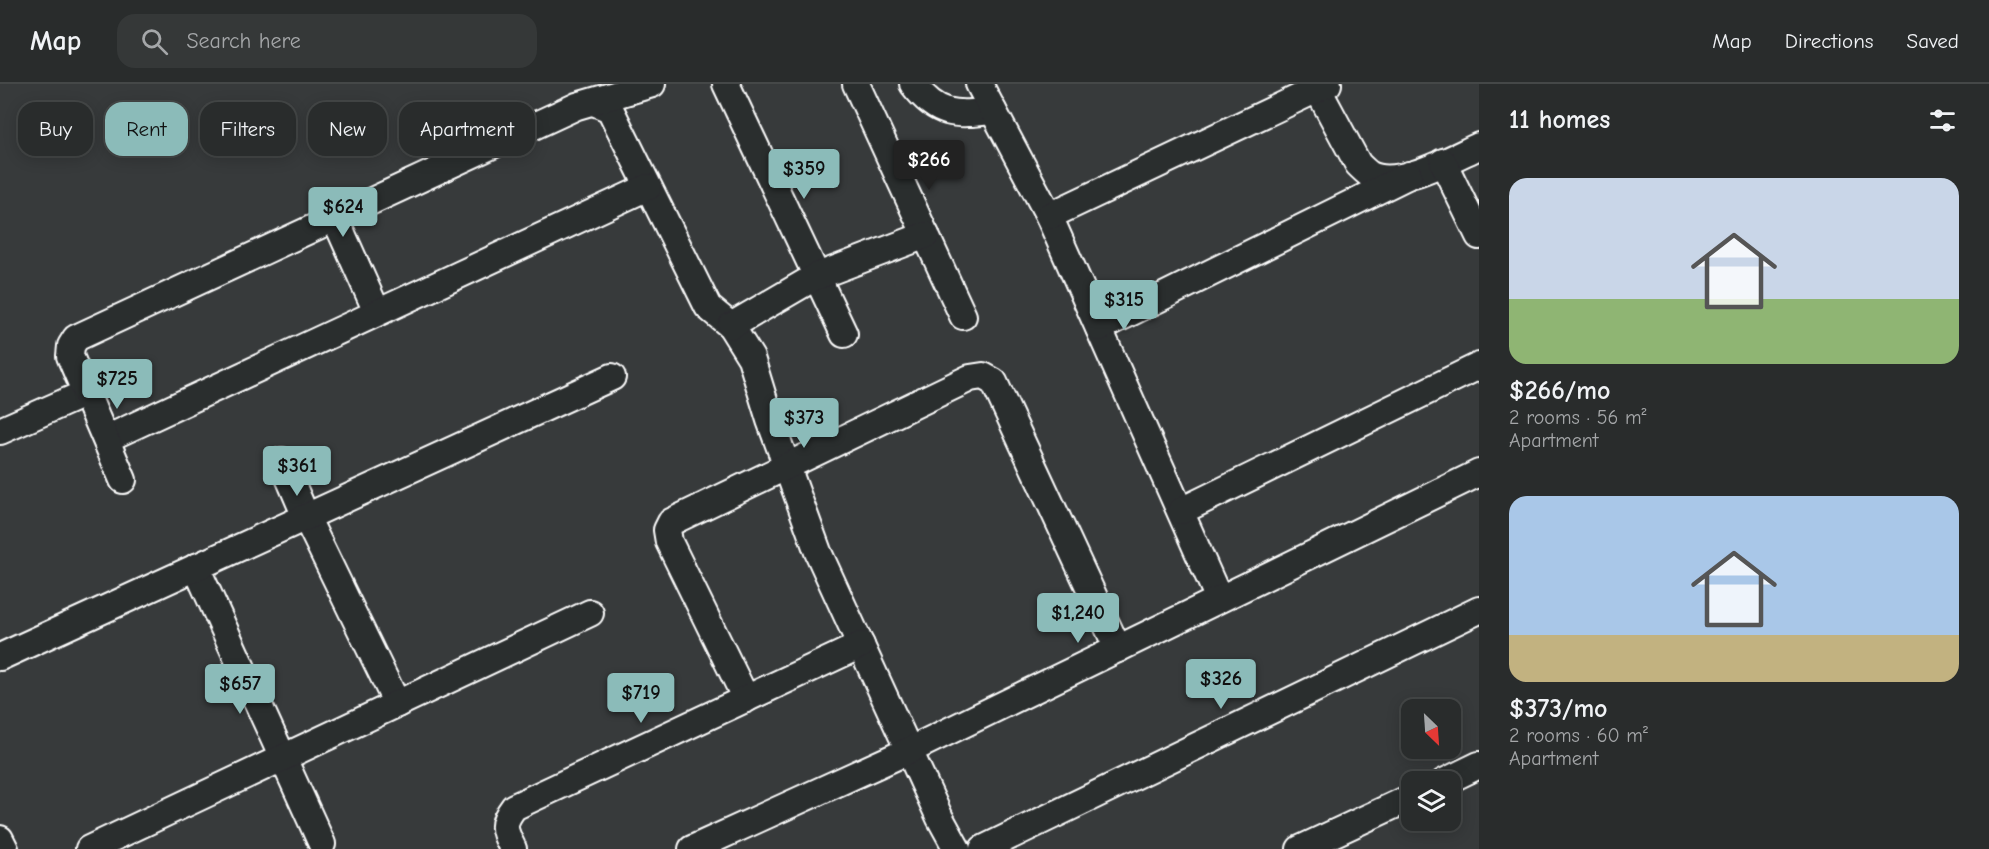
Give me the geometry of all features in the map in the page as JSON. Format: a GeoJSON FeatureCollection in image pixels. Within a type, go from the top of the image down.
{"type":"FeatureCollection","features":[{"type":"Feature","properties":{"kind":"street"},"geometry":{"type":"LineString","coordinates":[[123,480],[70,356],[71,346],[76,339],[577,106],[652,84]]}},
{"type":"Feature","properties":{"kind":"street"},"geometry":{"type":"LineString","coordinates":[[726,84],[815,277],[844,334]]}},
{"type":"Feature","properties":{"kind":"street"},"geometry":{"type":"LineString","coordinates":[[856,84],[963,316]]}},
{"type":"Feature","properties":{"kind":"street"},"geometry":{"type":"LineString","coordinates":[[913,84],[923,97],[940,109],[956,115],[993,111]]}},
{"type":"Feature","properties":{"kind":"street"},"geometry":{"type":"LineString","coordinates":[[979,84],[1049,216],[1219,599]]}},
{"type":"Feature","properties":{"kind":"street"},"geometry":{"type":"LineString","coordinates":[[1049,216],[1320,86],[1358,164],[1369,174],[1385,178],[1409,176]]}},
{"type":"Feature","properties":{"kind":"street"},"geometry":{"type":"LineString","coordinates":[[594,102],[610,109],[708,307],[731,326],[751,358],[786,465],[818,552],[940,818],[957,849]]}},
{"type":"Feature","properties":{"kind":"street"},"geometry":{"type":"LineString","coordinates":[[1099,328],[1409,176],[1479,146]]}},
{"type":"Feature","properties":{"kind":"street"},"geometry":{"type":"LineString","coordinates":[[1443,162],[1479,236]]}},
{"type":"Feature","properties":{"kind":"street"},"geometry":{"type":"LineString","coordinates":[[106,438],[648,187]]}},
{"type":"Feature","properties":{"kind":"street"},"geometry":{"type":"LineString","coordinates":[[335,218],[377,312]]}},
{"type":"Feature","properties":{"kind":"street"},"geometry":{"type":"LineString","coordinates":[[731,326],[815,277],[926,235]]}},
{"type":"Feature","properties":{"kind":"street"},"geometry":{"type":"LineString","coordinates":[[1181,511],[1479,366]]}},
{"type":"Feature","properties":{"kind":"street"},"geometry":{"type":"LineString","coordinates":[[746,699],[669,542],[667,530],[671,522],[970,378],[983,376],[994,382],[1118,649]]}},
{"type":"Feature","properties":{"kind":"street"},"geometry":{"type":"LineString","coordinates":[[0,657],[612,377]]}},
{"type":"Feature","properties":{"kind":"street"},"geometry":{"type":"LineString","coordinates":[[0,431],[86,393]]}},
{"type":"Feature","properties":{"kind":"street"},"geometry":{"type":"LineString","coordinates":[[282,461],[306,517],[397,704]]}},
{"type":"Feature","properties":{"kind":"street"},"geometry":{"type":"LineString","coordinates":[[692,849],[910,750],[1479,473]]}},
{"type":"Feature","properties":{"kind":"street"},"geometry":{"type":"LineString","coordinates":[[196,567],[322,844]]}},
{"type":"Feature","properties":{"kind":"street"},"geometry":{"type":"LineString","coordinates":[[983,849],[1479,610]]}},
{"type":"Feature","properties":{"kind":"street"},"geometry":{"type":"LineString","coordinates":[[89,849],[590,613]]}},
{"type":"Feature","properties":{"kind":"street"},"geometry":{"type":"LineString","coordinates":[[513,849],[505,832],[504,819],[513,807],[861,645]]}},
{"type":"Feature","properties":{"kind":"street"},"geometry":{"type":"LineString","coordinates":[[1461,774],[1479,765]]}},
{"type":"Feature","properties":{"kind":"street"},"geometry":{"type":"LineString","coordinates":[[1300,849],[1401,802]]}},
{"type":"Feature","properties":{"kind":"street"},"geometry":{"type":"LineString","coordinates":[[0,839],[5,849]]}}]}
